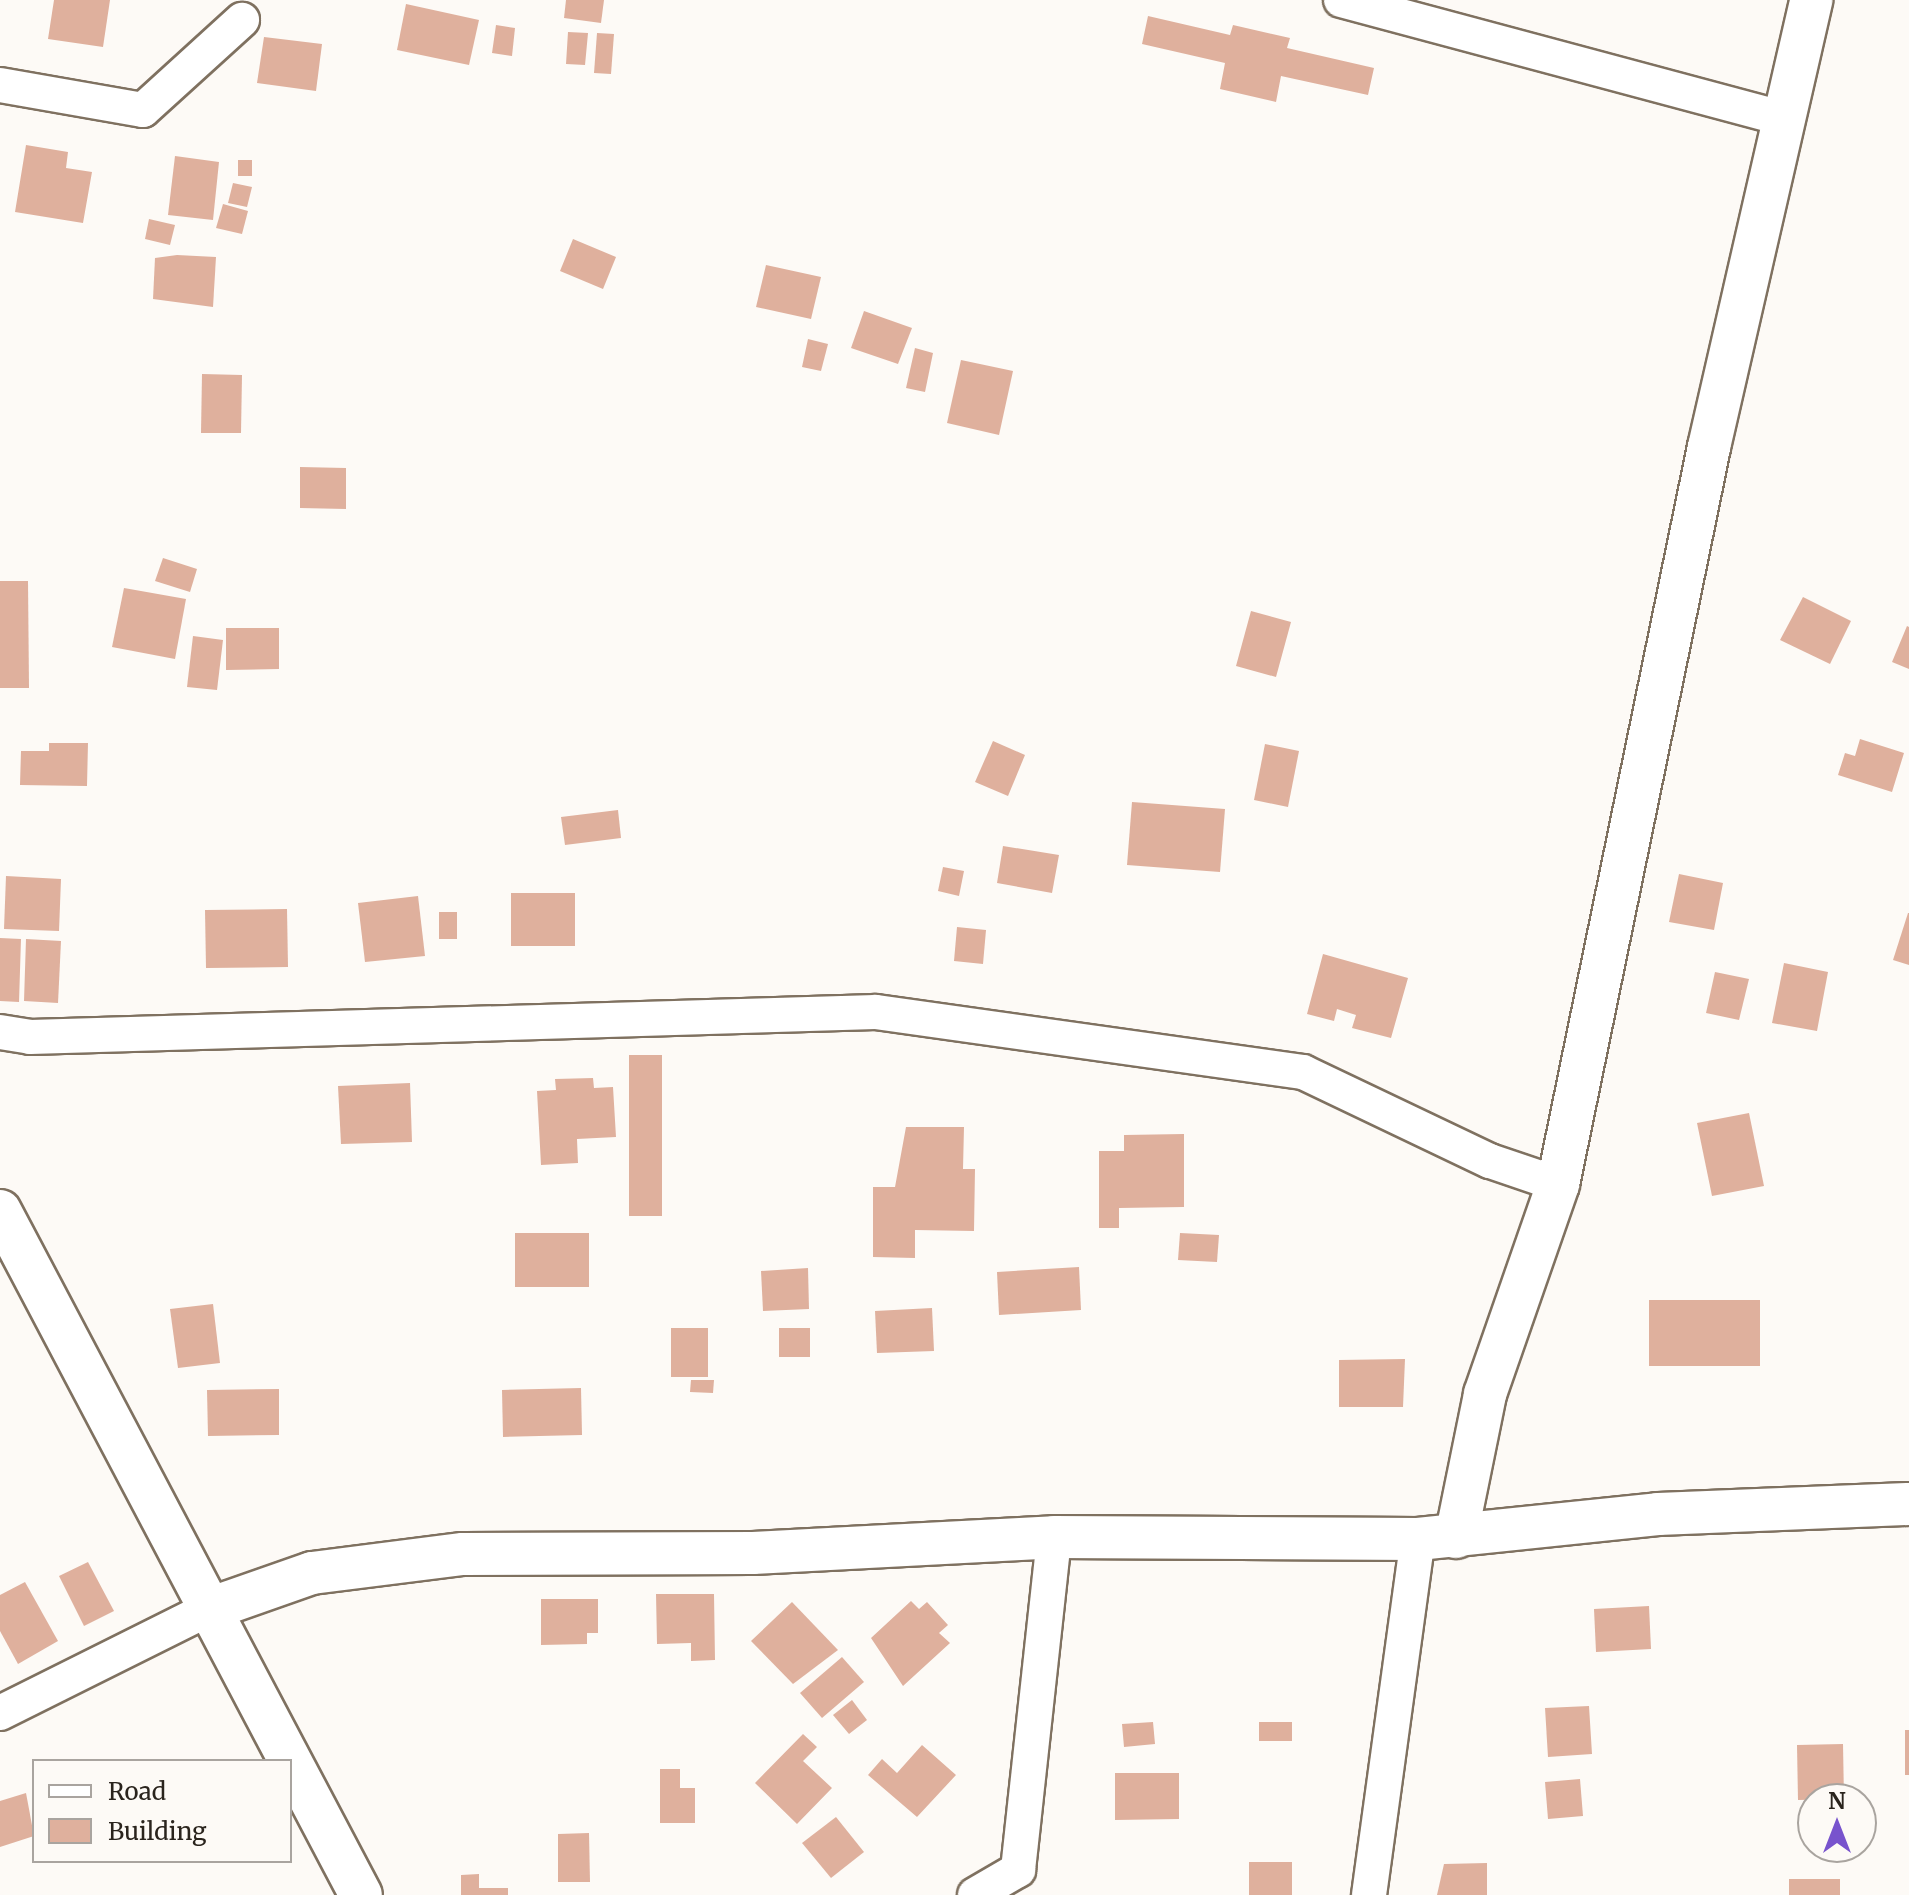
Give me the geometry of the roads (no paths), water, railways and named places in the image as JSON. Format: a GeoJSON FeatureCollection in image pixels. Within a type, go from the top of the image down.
{"type":"FeatureCollection","features":[{"type":"Feature","properties":{"kind":"street"},"geometry":{"type":"LineString","coordinates":[[1341,0],[1781,118]]}},
{"type":"Feature","properties":{"kind":"street"},"geometry":{"type":"LineString","coordinates":[[1369,1895],[1437,1538],[1558,1184],[1781,118],[1811,0]]}},
{"type":"Feature","properties":{"kind":"street"},"geometry":{"type":"LineString","coordinates":[[0,85],[143,110],[242,20]]}},
{"type":"Feature","properties":{"kind":"street"},"geometry":{"type":"LineString","coordinates":[[0,1032],[30,1037],[876,1012],[1303,1072],[1490,1161],[1558,1184]]}},
{"type":"Feature","properties":{"kind":"street"},"geometry":{"type":"LineString","coordinates":[[0,1211],[289,1759]]}},
{"type":"Feature","properties":{"kind":"street"},"geometry":{"type":"LineString","coordinates":[[0,1713],[209,1609],[312,1573],[463,1554],[753,1553],[1054,1537],[1437,1538],[1658,1514],[1909,1504]]}},
{"type":"Feature","properties":{"kind":"street"},"geometry":{"type":"LineString","coordinates":[[975,1895],[1018,1870],[1054,1537]]}},
{"type":"Feature","properties":{"kind":"street"},"geometry":{"type":"LineString","coordinates":[[292,1765],[361,1895]]}}]}
